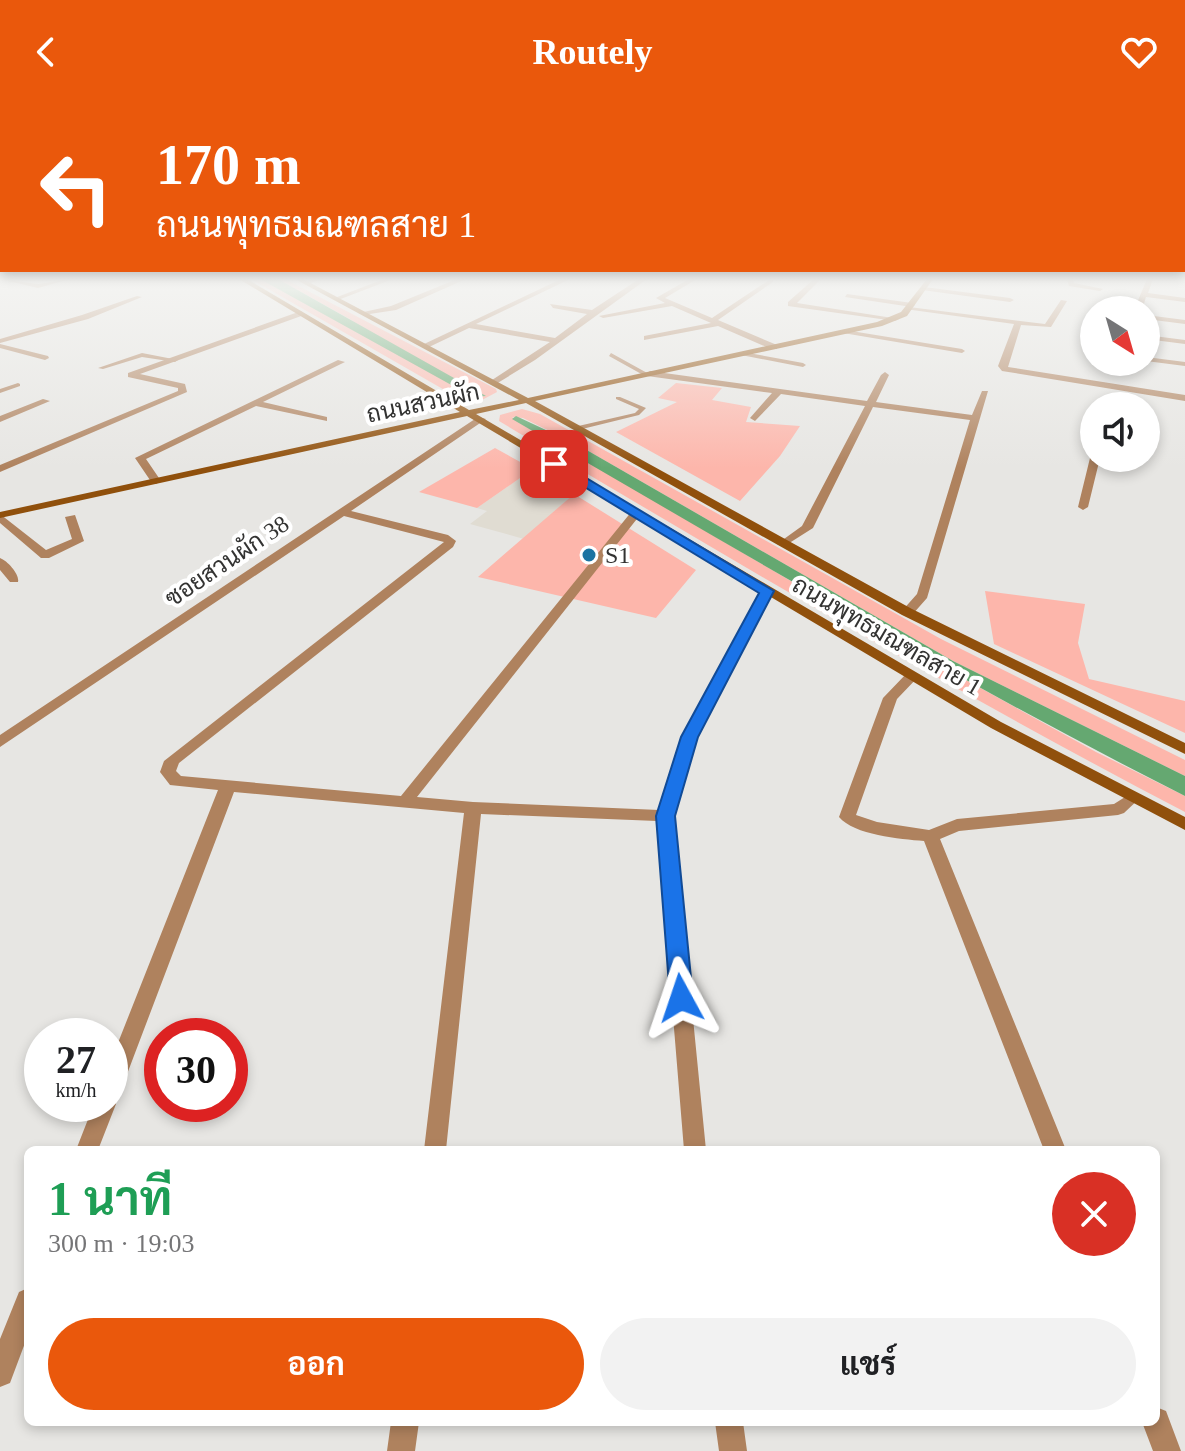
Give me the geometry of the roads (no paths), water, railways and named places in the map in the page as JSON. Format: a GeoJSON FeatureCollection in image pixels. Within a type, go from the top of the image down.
{"type":"FeatureCollection","features":[{"type":"Feature","properties":{"kind":"main road","name":"ถนนพุทธมณฑลสาย 1"},"geometry":{"type":"LineString","coordinates":[[352,342],[478,414],[636,513],[912,676],[1185,824]]}},
{"type":"Feature","properties":{"kind":"main road","name":"ถนนพุทธมณฑลสาย 1"},"geometry":{"type":"LineString","coordinates":[[420,342],[523,402],[907,612],[1185,749]]}},
{"type":"Feature","properties":{"kind":"main road","name":"ถนนสวนผัก"},"geometry":{"type":"LineString","coordinates":[[0,516],[798,342]]}},
{"type":"Feature","properties":{"kind":"street"},"geometry":{"type":"LineString","coordinates":[[0,469],[183,392],[182,386],[131,375],[224,342]]}},
{"type":"Feature","properties":{"kind":"street"},"geometry":{"type":"LineString","coordinates":[[426,345],[433,342]]}},
{"type":"Feature","properties":{"kind":"street"},"geometry":{"type":"LineString","coordinates":[[493,382],[555,342]]}},
{"type":"Feature","properties":{"kind":"street"},"geometry":{"type":"LineString","coordinates":[[762,342],[774,347]]}},
{"type":"Feature","properties":{"kind":"street"},"geometry":{"type":"LineString","coordinates":[[1011,342],[1002,366],[1005,369],[1112,392],[1185,398]]}},
{"type":"Feature","properties":{"kind":"street"},"geometry":{"type":"LineString","coordinates":[[0,344],[45,358]]}},
{"type":"Feature","properties":{"kind":"street"},"geometry":{"type":"LineString","coordinates":[[1160,361],[1185,364]]}},
{"type":"Feature","properties":{"kind":"street"},"geometry":{"type":"LineString","coordinates":[[156,481],[140,458],[341,362]]}},
{"type":"Feature","properties":{"kind":"street"},"geometry":{"type":"LineString","coordinates":[[649,374],[975,418]]}},
{"type":"Feature","properties":{"kind":"street"},"geometry":{"type":"LineString","coordinates":[[783,544],[807,528],[885,375]]}},
{"type":"Feature","properties":{"kind":"street"},"geometry":{"type":"LineString","coordinates":[[755,418],[778,392]]}},
{"type":"Feature","properties":{"kind":"street"},"geometry":{"type":"LineString","coordinates":[[907,612],[923,595],[985,393]]}},
{"type":"Feature","properties":{"kind":"street"},"geometry":{"type":"LineString","coordinates":[[0,419],[46,401]]}},
{"type":"Feature","properties":{"kind":"street"},"geometry":{"type":"LineString","coordinates":[[254,403],[324,419]]}},
{"type":"Feature","properties":{"kind":"street","name":"ซอยสวนผัก 38"},"geometry":{"type":"LineString","coordinates":[[0,742],[340,512],[478,414]]}},
{"type":"Feature","properties":{"kind":"street"},"geometry":{"type":"LineString","coordinates":[[1083,507],[1092,472]]}},
{"type":"Feature","properties":{"kind":"street"},"geometry":{"type":"LineString","coordinates":[[340,512],[444,537],[450,541],[449,545],[172,761],[168,772],[176,781],[473,808],[665,816]]}},
{"type":"Feature","properties":{"kind":"street"},"geometry":{"type":"LineString","coordinates":[[404,803],[636,513]]}},
{"type":"Feature","properties":{"kind":"street"},"geometry":{"type":"LineString","coordinates":[[0,516],[5,529],[45,555],[78,541],[71,517]]}},
{"type":"Feature","properties":{"kind":"street"},"geometry":{"type":"LineString","coordinates":[[0,562],[14,579]]}},
{"type":"Feature","properties":{"kind":"street"},"geometry":{"type":"LineString","coordinates":[[695,1146],[665,816],[689,737],[767,591]]}},
{"type":"Feature","properties":{"kind":"street"},"geometry":{"type":"LineString","coordinates":[[912,676],[890,698],[847,817],[860,825],[930,836],[957,825],[1118,809],[1133,797]]}},
{"type":"Feature","properties":{"kind":"street"},"geometry":{"type":"LineString","coordinates":[[128,1044],[228,786]]}},
{"type":"Feature","properties":{"kind":"street"},"geometry":{"type":"LineString","coordinates":[[435,1146],[473,808]]}},
{"type":"Feature","properties":{"kind":"street"},"geometry":{"type":"LineString","coordinates":[[930,836],[1053,1146]]}},
{"type":"Feature","properties":{"kind":"street"},"geometry":{"type":"LineString","coordinates":[[89,1146],[98,1122]]}},
{"type":"Feature","properties":{"kind":"street"},"geometry":{"type":"LineString","coordinates":[[0,1373],[24,1311]]}},
{"type":"Feature","properties":{"kind":"street"},"geometry":{"type":"LineString","coordinates":[[401,1451],[404,1426]]}},
{"type":"Feature","properties":{"kind":"street"},"geometry":{"type":"LineString","coordinates":[[730,1426],[733,1451]]}},
{"type":"Feature","properties":{"kind":"street"},"geometry":{"type":"LineString","coordinates":[[1158,1426],[1167,1451]]}},
{"type":"Feature","properties":{"kind":"lane"},"geometry":{"type":"LineString","coordinates":[[906,342],[962,351]]}},
{"type":"Feature","properties":{"kind":"lane"},"geometry":{"type":"LineString","coordinates":[[743,354],[803,365]]}},
{"type":"Feature","properties":{"kind":"lane"},"geometry":{"type":"LineString","coordinates":[[101,368],[142,355],[175,360]]}},
{"type":"Feature","properties":{"kind":"lane"},"geometry":{"type":"LineString","coordinates":[[611,355],[649,374]]}},
{"type":"Feature","properties":{"kind":"lane"},"geometry":{"type":"LineString","coordinates":[[0,391],[18,385]]}},
{"type":"Feature","properties":{"kind":"lane"},"geometry":{"type":"LineString","coordinates":[[577,429],[637,414],[643,408],[618,398]]}},
{"type":"Feature","properties":{"kind":"place","name":"S1"},"geometry":{"type":"Point","coordinates":[589,555]}}]}
